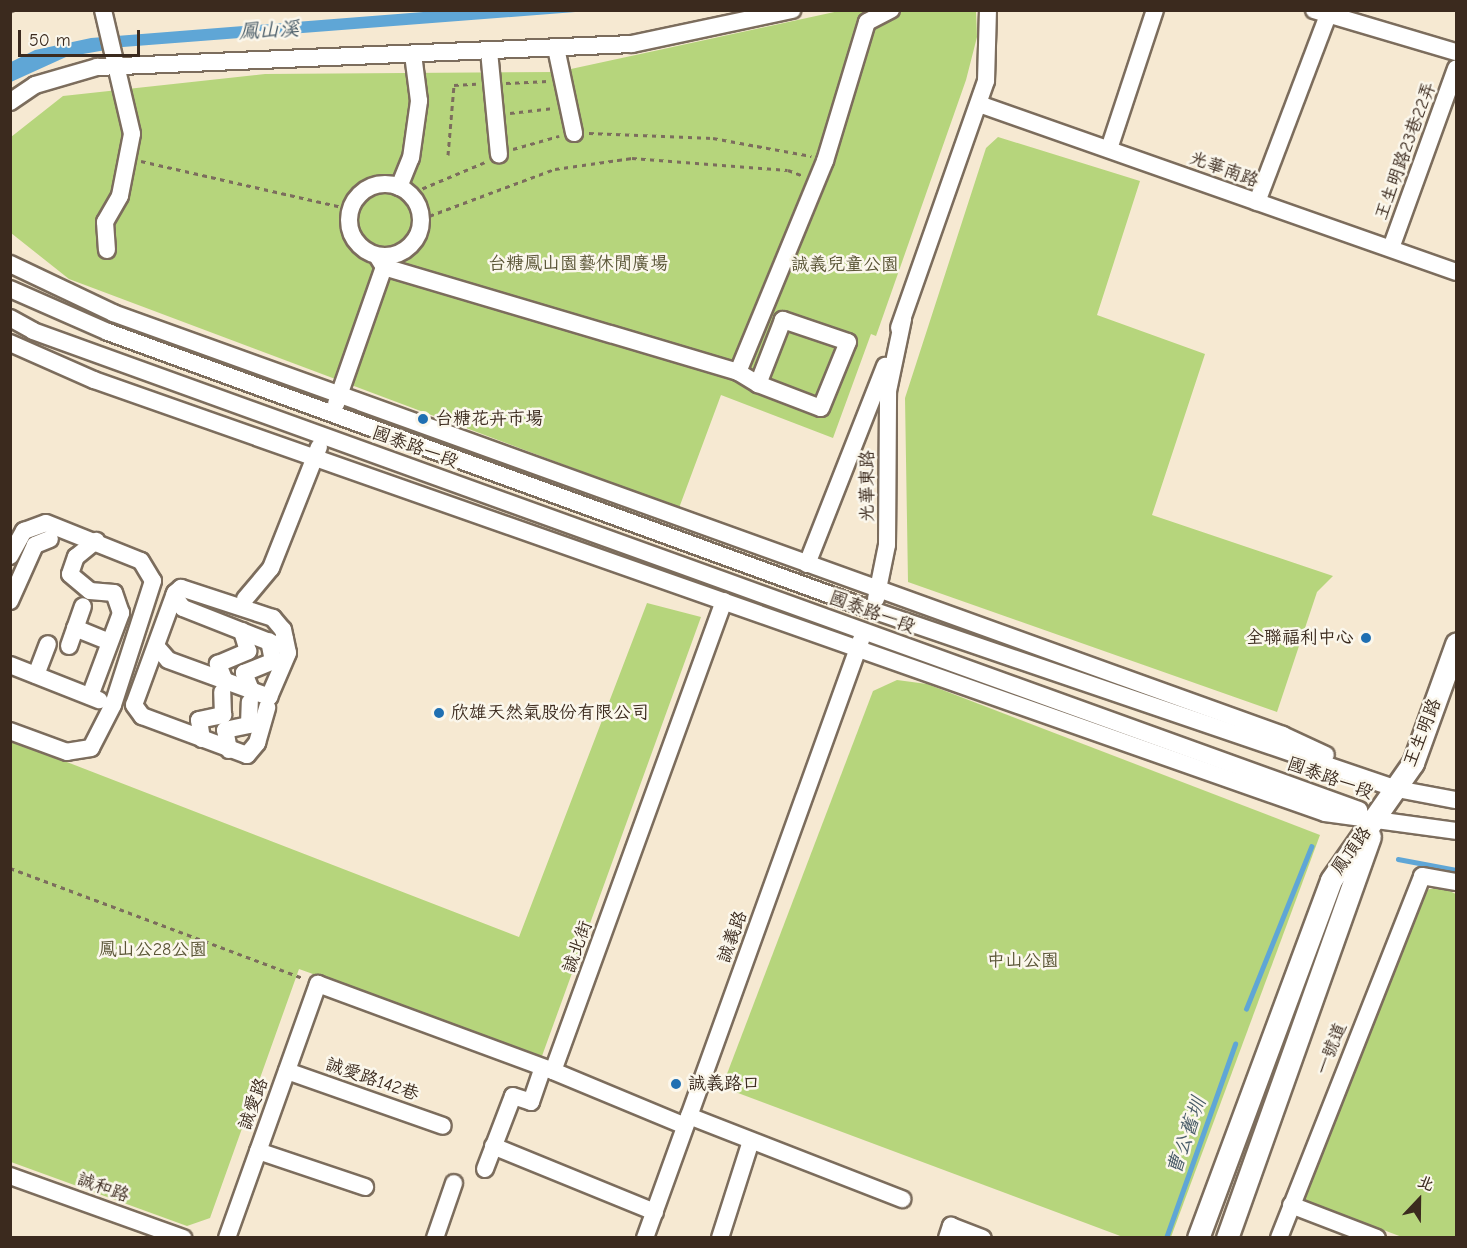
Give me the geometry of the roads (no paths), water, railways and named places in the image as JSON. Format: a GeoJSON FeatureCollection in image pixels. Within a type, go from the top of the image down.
{"type":"FeatureCollection","features":[{"type":"Feature","properties":{"kind":"main road","name":"王生明路"},"geometry":{"type":"LineString","coordinates":[[1377,816],[1413,763],[1456,644]]}},
{"type":"Feature","properties":{"kind":"main road","name":"鳳頂路"},"geometry":{"type":"LineString","coordinates":[[1198,1238],[1331,879],[1377,816]]}},
{"type":"Feature","properties":{"kind":"main road","name":"鳳頂路"},"geometry":{"type":"LineString","coordinates":[[1227,1238],[1377,816]]}},
{"type":"Feature","properties":{"kind":"street"},"geometry":{"type":"LineString","coordinates":[[103,10],[114,67],[132,134],[120,196],[105,222],[107,250]]}},
{"type":"Feature","properties":{"kind":"street"},"geometry":{"type":"LineString","coordinates":[[10,102],[35,85],[114,67],[632,44],[792,10]]}},
{"type":"Feature","properties":{"kind":"street"},"geometry":{"type":"LineString","coordinates":[[738,372],[825,161],[867,22],[891,10]]}},
{"type":"Feature","properties":{"kind":"street","name":"光華東路"},"geometry":{"type":"LineString","coordinates":[[807,564],[903,320],[979,104],[986,81],[988,10]]}},
{"type":"Feature","properties":{"kind":"street"},"geometry":{"type":"LineString","coordinates":[[1109,149],[1155,10]]}},
{"type":"Feature","properties":{"kind":"street"},"geometry":{"type":"LineString","coordinates":[[1257,202],[1324,12],[1456,52]]}},
{"type":"Feature","properties":{"kind":"street"},"geometry":{"type":"LineString","coordinates":[[556,48],[574,133]]}},
{"type":"Feature","properties":{"kind":"street"},"geometry":{"type":"LineString","coordinates":[[489,51],[493,115],[499,155]]}},
{"type":"Feature","properties":{"kind":"street"},"geometry":{"type":"LineString","coordinates":[[245,599],[271,568],[339,395],[380,261],[410,246],[421,219],[404,190],[411,158],[418,101],[413,54]]}},
{"type":"Feature","properties":{"kind":"street","name":"王生明路23巷22弄"},"geometry":{"type":"LineString","coordinates":[[1391,248],[1451,101],[1456,68]]}},
{"type":"Feature","properties":{"kind":"street","name":"光華南路"},"geometry":{"type":"LineString","coordinates":[[979,104],[1456,272]]}},
{"type":"Feature","properties":{"kind":"street"},"geometry":{"type":"LineString","coordinates":[[404,190],[375,185],[350,209],[357,243],[380,261],[738,372],[758,384],[821,408],[848,342],[783,320],[758,384]]}},
{"type":"Feature","properties":{"kind":"street","name":"國泰路一段"},"geometry":{"type":"LineString","coordinates":[[10,264],[113,313],[1283,735],[1397,789]]}},
{"type":"Feature","properties":{"kind":"street","name":"國泰路一段"},"geometry":{"type":"LineString","coordinates":[[10,289],[108,332],[872,610],[1397,789]]}},
{"type":"Feature","properties":{"kind":"street","name":"國泰路一段"},"geometry":{"type":"LineString","coordinates":[[10,318],[323,436],[1377,816]]}},
{"type":"Feature","properties":{"kind":"street","name":"光華東路"},"geometry":{"type":"LineString","coordinates":[[857,650],[879,590],[887,545],[888,391],[903,320]]}},
{"type":"Feature","properties":{"kind":"street","name":"國泰路一段"},"geometry":{"type":"LineString","coordinates":[[10,343],[94,380],[1325,813],[1377,816]]}},
{"type":"Feature","properties":{"kind":"street"},"geometry":{"type":"LineString","coordinates":[[10,556],[18,538],[34,525],[46,524],[96,541],[141,561],[150,571],[151,594],[148,646],[136,710],[230,750],[247,755],[253,751],[274,703],[298,650],[245,599],[192,578],[174,580],[148,646],[123,706],[126,716],[252,765],[260,763],[274,703]]}},
{"type":"Feature","properties":{"kind":"street"},"geometry":{"type":"LineString","coordinates":[[10,601],[34,545],[50,539]]}},
{"type":"Feature","properties":{"kind":"street"},"geometry":{"type":"LineString","coordinates":[[90,696],[109,642],[120,600],[105,589],[77,585],[70,574],[76,557],[96,541]]}},
{"type":"Feature","properties":{"kind":"street"},"geometry":{"type":"LineString","coordinates":[[10,731],[79,753],[102,734],[112,705],[148,646],[174,596],[188,587],[273,618],[283,634],[274,693],[251,698]]}},
{"type":"Feature","properties":{"kind":"street"},"geometry":{"type":"LineString","coordinates":[[174,596],[183,608],[242,631],[283,634]]}},
{"type":"Feature","properties":{"kind":"street","name":"誠北街"},"geometry":{"type":"LineString","coordinates":[[494,1146],[513,1095],[531,1102],[548,1070],[724,601]]}},
{"type":"Feature","properties":{"kind":"street"},"geometry":{"type":"LineString","coordinates":[[69,646],[83,606]]}},
{"type":"Feature","properties":{"kind":"street"},"geometry":{"type":"LineString","coordinates":[[975,645],[981,626]]}},
{"type":"Feature","properties":{"kind":"street"},"geometry":{"type":"LineString","coordinates":[[75,628],[109,642]]}},
{"type":"Feature","properties":{"kind":"street"},"geometry":{"type":"LineString","coordinates":[[202,739],[199,720],[218,717],[225,709],[219,664],[248,651],[242,631]]}},
{"type":"Feature","properties":{"kind":"street"},"geometry":{"type":"LineString","coordinates":[[230,750],[225,730],[249,725],[251,698],[244,673],[273,661],[283,634]]}},
{"type":"Feature","properties":{"kind":"street"},"geometry":{"type":"LineString","coordinates":[[36,675],[48,644]]}},
{"type":"Feature","properties":{"kind":"street"},"geometry":{"type":"LineString","coordinates":[[148,646],[161,668],[251,698],[274,703]]}},
{"type":"Feature","properties":{"kind":"street","name":"誠義路"},"geometry":{"type":"LineString","coordinates":[[645,1238],[857,650]]}},
{"type":"Feature","properties":{"kind":"street"},"geometry":{"type":"LineString","coordinates":[[10,665],[112,705]]}},
{"type":"Feature","properties":{"kind":"street"},"geometry":{"type":"LineString","coordinates":[[1397,789],[1456,800]]}},
{"type":"Feature","properties":{"kind":"street"},"geometry":{"type":"LineString","coordinates":[[1377,816],[1456,831]]}},
{"type":"Feature","properties":{"kind":"street","name":"一號道"},"geometry":{"type":"LineString","coordinates":[[1279,1238],[1422,876],[1456,882]]}},
{"type":"Feature","properties":{"kind":"street","name":"誠愛路"},"geometry":{"type":"LineString","coordinates":[[227,1238],[318,984],[548,1070]]}},
{"type":"Feature","properties":{"kind":"street"},"geometry":{"type":"LineString","coordinates":[[548,1070],[687,1121],[751,1141],[902,1199]]}},
{"type":"Feature","properties":{"kind":"street","name":"誠愛路142巷"},"geometry":{"type":"LineString","coordinates":[[287,1071],[444,1126]]}},
{"type":"Feature","properties":{"kind":"street"},"geometry":{"type":"LineString","coordinates":[[720,1238],[751,1141]]}},
{"type":"Feature","properties":{"kind":"street"},"geometry":{"type":"LineString","coordinates":[[485,1169],[494,1146],[655,1212]]}},
{"type":"Feature","properties":{"kind":"street"},"geometry":{"type":"LineString","coordinates":[[258,1151],[365,1187]]}},
{"type":"Feature","properties":{"kind":"street","name":"誠和路"},"geometry":{"type":"LineString","coordinates":[[10,1176],[183,1238]]}},
{"type":"Feature","properties":{"kind":"street"},"geometry":{"type":"LineString","coordinates":[[435,1238],[454,1183]]}},
{"type":"Feature","properties":{"kind":"street"},"geometry":{"type":"LineString","coordinates":[[1291,1205],[1377,1238]]}},
{"type":"Feature","properties":{"kind":"street"},"geometry":{"type":"LineString","coordinates":[[946,1238],[951,1226],[983,1238]]}},
{"type":"Feature","properties":{"kind":"water","name":"鳳山溪"},"geometry":{"type":"Polygon","coordinates":[[[436,11],[588,11],[123,47],[66,57],[11,82],[11,62],[35,50],[91,38],[436,11]]]}},
{"type":"Feature","properties":{"kind":"waterway","name":"曹公舊圳"},"geometry":{"type":"LineString","coordinates":[[1246,1009],[1311,847]]}},
{"type":"Feature","properties":{"kind":"waterway","name":"曹公舊圳"},"geometry":{"type":"LineString","coordinates":[[1398,859],[1456,870]]}},
{"type":"Feature","properties":{"kind":"waterway","name":"曹公舊圳"},"geometry":{"type":"LineString","coordinates":[[1166,1238],[1235,1044]]}},
{"type":"Feature","properties":{"kind":"place","name":"台糖花卉市場"},"geometry":{"type":"Point","coordinates":[423,419]}},
{"type":"Feature","properties":{"kind":"place","name":"全聯福利中心"},"geometry":{"type":"Point","coordinates":[1366,638]}},
{"type":"Feature","properties":{"kind":"place","name":"欣雄天然氣股份有限公司"},"geometry":{"type":"Point","coordinates":[439,713]}},
{"type":"Feature","properties":{"kind":"place","name":"誠義路口"},"geometry":{"type":"Point","coordinates":[676,1084]}},
{"type":"Feature","properties":{"kind":"park label","name":"台糖鳳山園藝休閒廣場"},"geometry":{"type":"Point","coordinates":[578,264]}},
{"type":"Feature","properties":{"kind":"park label","name":"誠義兒童公園"},"geometry":{"type":"Point","coordinates":[845,265]}},
{"type":"Feature","properties":{"kind":"park label","name":"鳳山公28公園"},"geometry":{"type":"Point","coordinates":[153,950]}},
{"type":"Feature","properties":{"kind":"park label","name":"中山公園"},"geometry":{"type":"Point","coordinates":[1023,961]}}]}
